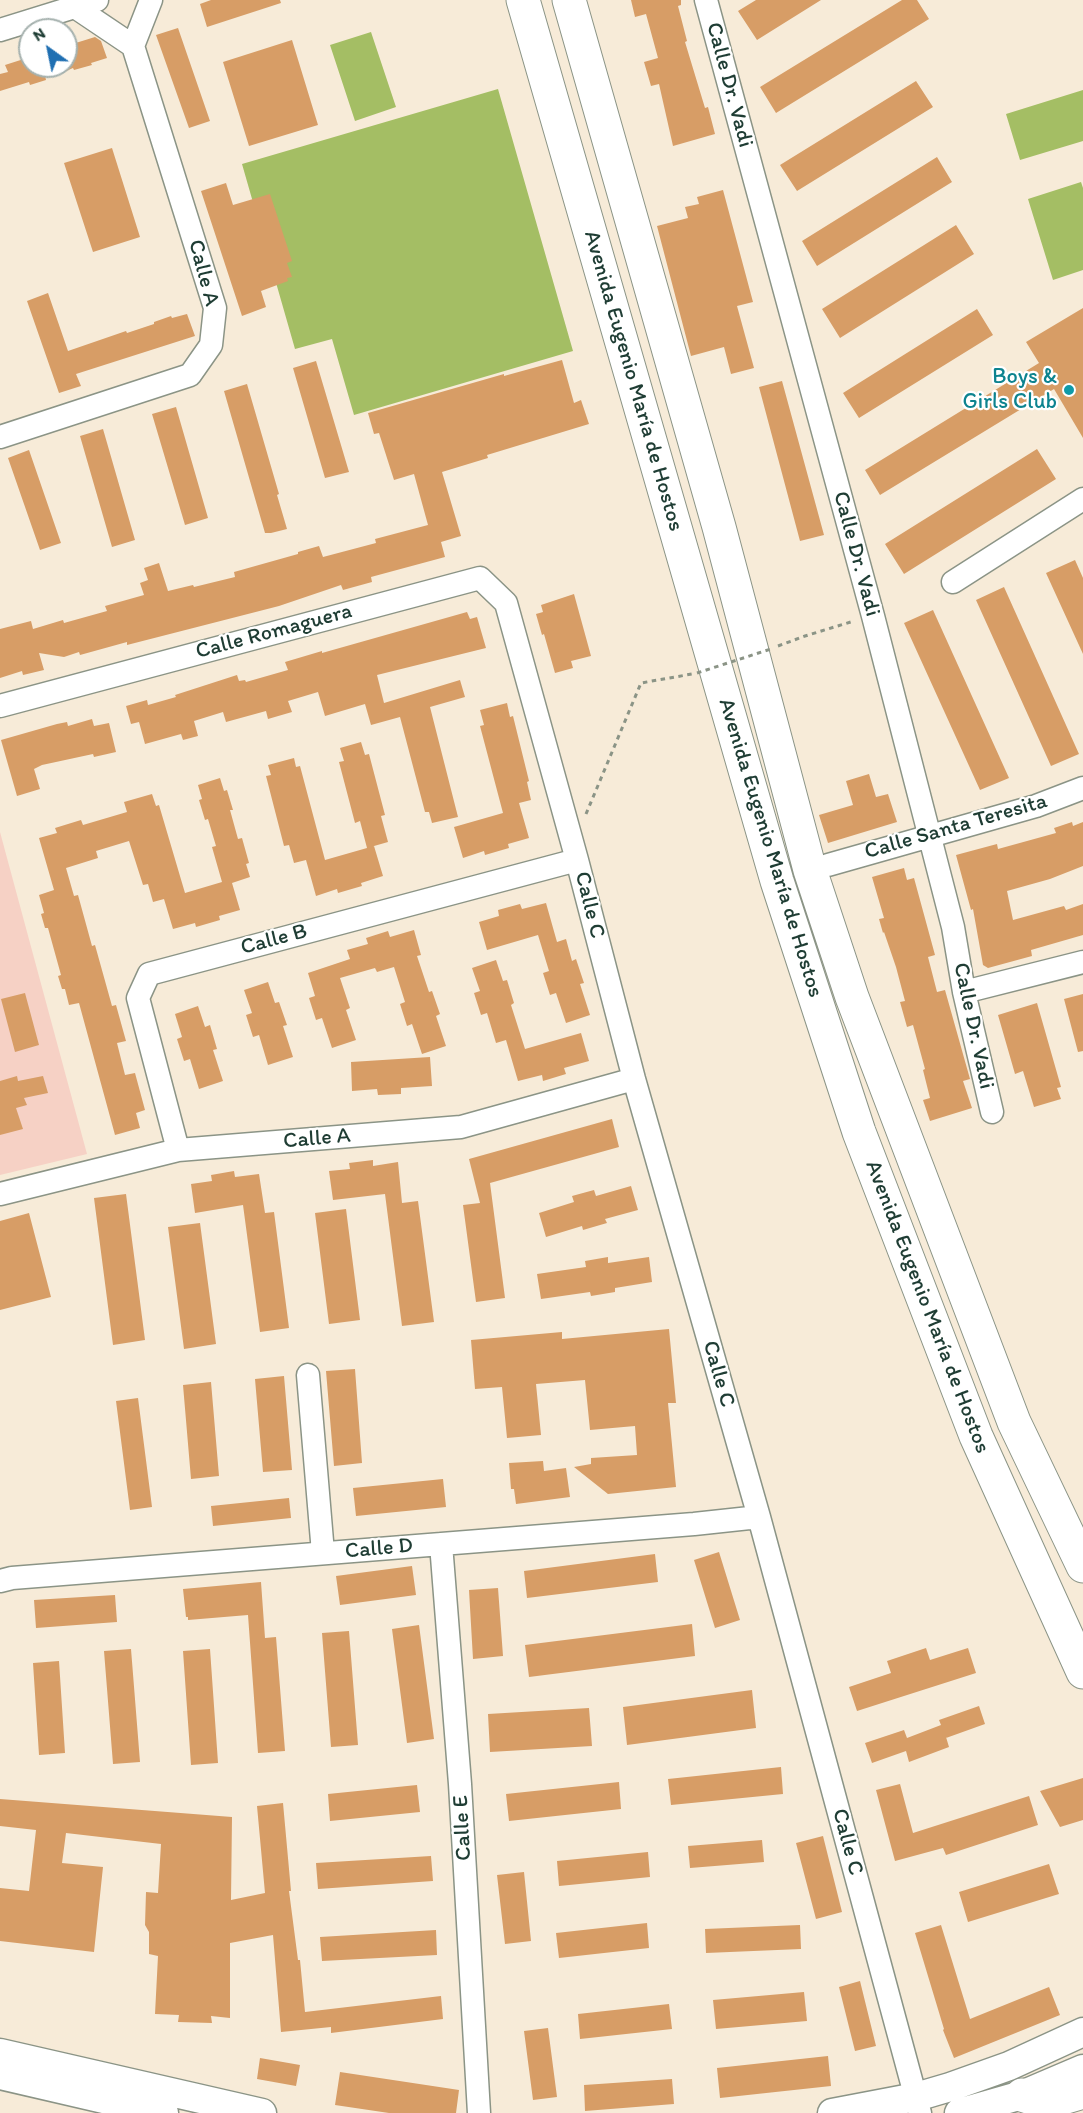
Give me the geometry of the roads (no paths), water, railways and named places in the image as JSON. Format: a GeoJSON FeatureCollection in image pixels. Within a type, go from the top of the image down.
{"type":"FeatureCollection","features":[{"type":"Feature","properties":{"kind":"highway","name":"Avenida Eugenio María de Hostos"},"geometry":{"type":"LineString","coordinates":[[523,0],[777,880],[855,1121],[976,1436],[1083,1672]]}},
{"type":"Feature","properties":{"kind":"highway","name":"Avenida Eugenio María de Hostos"},"geometry":{"type":"LineString","coordinates":[[569,0],[719,527],[766,660],[810,870],[852,998],[1014,1422],[1083,1566]]}},
{"type":"Feature","properties":{"kind":"highway"},"geometry":{"type":"LineString","coordinates":[[766,660],[804,777],[828,865],[918,1128],[935,1218]]}},
{"type":"Feature","properties":{"kind":"highway"},"geometry":{"type":"LineString","coordinates":[[1022,2095],[1046,2103],[1083,2092]]}},
{"type":"Feature","properties":{"kind":"main road"},"geometry":{"type":"LineString","coordinates":[[832,2113],[918,2105],[1083,2032]]}},
{"type":"Feature","properties":{"kind":"main road"},"geometry":{"type":"LineString","coordinates":[[0,2054],[262,2113]]}},
{"type":"Feature","properties":{"kind":"main road"},"geometry":{"type":"LineString","coordinates":[[959,2113],[1022,2095],[1083,2069]]}},
{"type":"Feature","properties":{"kind":"main road"},"geometry":{"type":"LineString","coordinates":[[0,2075],[164,2113]]}},
{"type":"Feature","properties":{"kind":"street"},"geometry":{"type":"LineString","coordinates":[[0,30],[97,0]]}},
{"type":"Feature","properties":{"kind":"street"},"geometry":{"type":"LineString","coordinates":[[75,7],[133,46],[151,0]]}},
{"type":"Feature","properties":{"kind":"street","name":"Calle Dr. Vadi"},"geometry":{"type":"LineString","coordinates":[[706,0],[873,616],[953,927],[964,993],[992,1112]]}},
{"type":"Feature","properties":{"kind":"street","name":"Calle A"},"geometry":{"type":"LineString","coordinates":[[0,437],[190,375],[211,345],[215,308],[133,46]]}},
{"type":"Feature","properties":{"kind":"street"},"geometry":{"type":"LineString","coordinates":[[953,582],[1083,499]]}},
{"type":"Feature","properties":{"kind":"street","name":"Calle Romaguera"},"geometry":{"type":"LineString","coordinates":[[0,706],[480,578],[506,603],[515,635]]}},
{"type":"Feature","properties":{"kind":"street","name":"Calle C"},"geometry":{"type":"LineString","coordinates":[[515,635],[634,1079],[759,1517],[918,2105]]}},
{"type":"Feature","properties":{"kind":"street","name":"Calle Santa Teresita"},"geometry":{"type":"LineString","coordinates":[[828,865],[1036,806],[1083,788]]}},
{"type":"Feature","properties":{"kind":"street","name":"Calle B"},"geometry":{"type":"LineString","coordinates":[[178,1150],[138,998],[149,974],[575,852]]}},
{"type":"Feature","properties":{"kind":"street"},"geometry":{"type":"LineString","coordinates":[[964,993],[1083,962]]}},
{"type":"Feature","properties":{"kind":"street","name":"Calle A"},"geometry":{"type":"LineString","coordinates":[[0,1194],[178,1150],[461,1127],[634,1079]]}},
{"type":"Feature","properties":{"kind":"street"},"geometry":{"type":"LineString","coordinates":[[309,1375],[323,1553]]}},
{"type":"Feature","properties":{"kind":"street","name":"Calle D"},"geometry":{"type":"LineString","coordinates":[[0,1581],[12,1578],[759,1517]]}},
{"type":"Feature","properties":{"kind":"street","name":"Calle E"},"geometry":{"type":"LineString","coordinates":[[441,1544],[460,1785],[479,2113]]}},
{"type":"Feature","properties":{"kind":"place","name":"Boys & Girls Club"},"geometry":{"type":"Point","coordinates":[1069,390]}}]}
